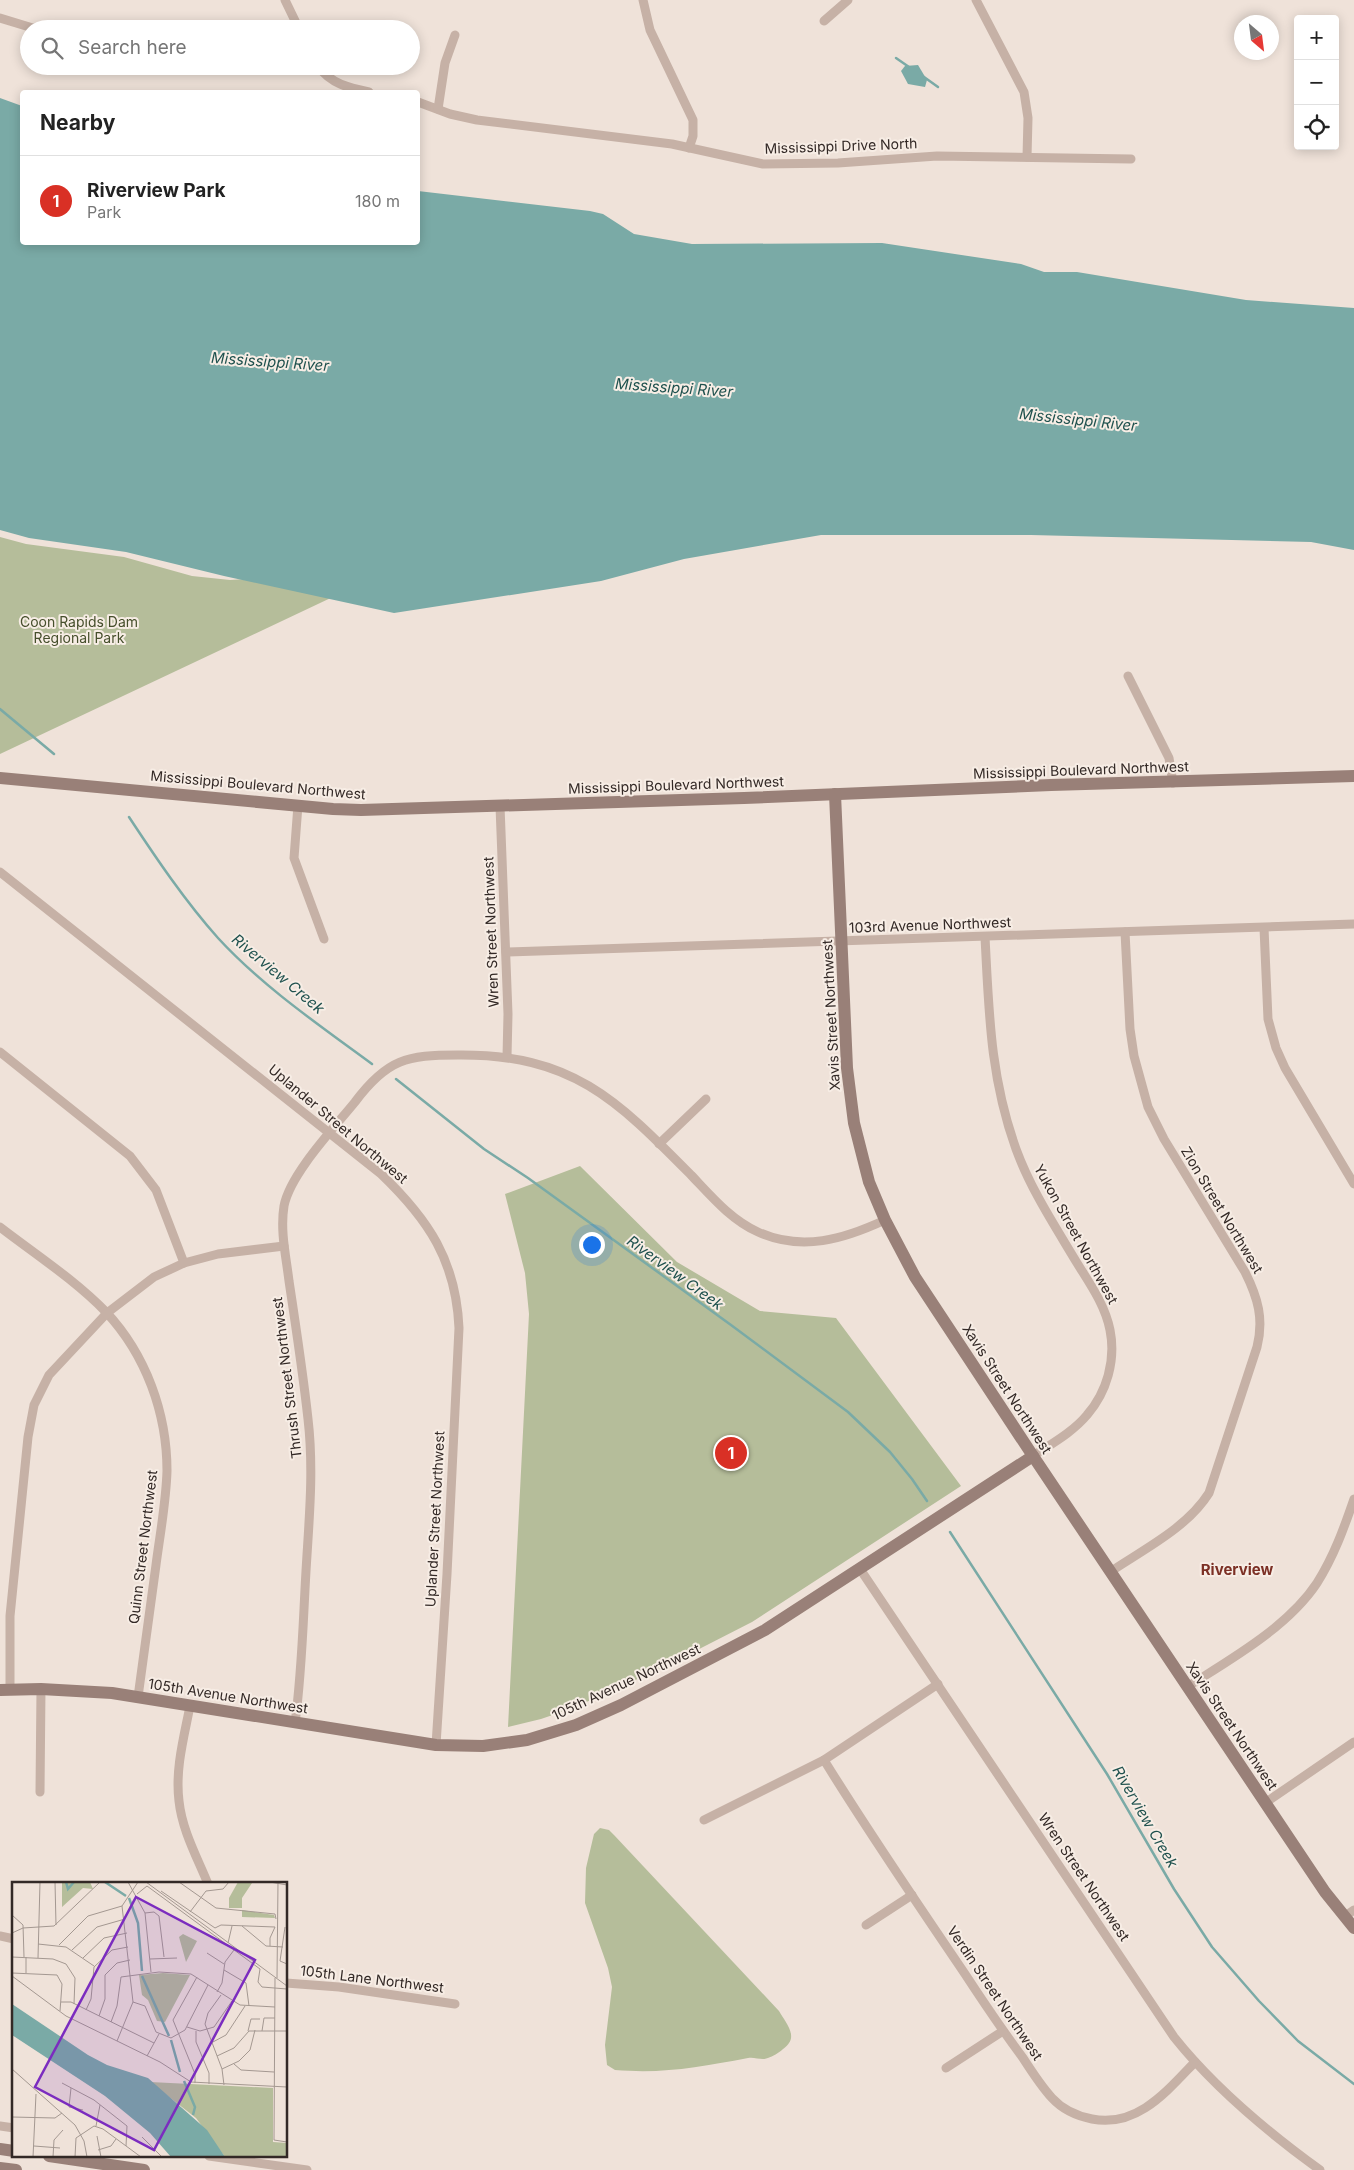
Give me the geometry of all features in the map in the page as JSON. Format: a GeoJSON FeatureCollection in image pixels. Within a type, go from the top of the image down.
{"type":"FeatureCollection","features":[{"type":"Feature","properties":{"kind":"street"},"geometry":{"type":"LineString","coordinates":[[285,0],[295,20]]}},
{"type":"Feature","properties":{"kind":"street"},"geometry":{"type":"LineString","coordinates":[[643,0],[650,30],[693,120],[693,136],[689,148]]}},
{"type":"Feature","properties":{"kind":"street"},"geometry":{"type":"LineString","coordinates":[[824,20],[848,0]]}},
{"type":"Feature","properties":{"kind":"street"},"geometry":{"type":"LineString","coordinates":[[976,0],[1024,92],[1028,118],[1027,157]]}},
{"type":"Feature","properties":{"kind":"street"},"geometry":{"type":"LineString","coordinates":[[0,18],[20,24]]}},
{"type":"Feature","properties":{"kind":"street"},"geometry":{"type":"LineString","coordinates":[[438,109],[445,64],[455,35]]}},
{"type":"Feature","properties":{"kind":"street"},"geometry":{"type":"LineString","coordinates":[[326,75],[346,87],[360,90]]}},
{"type":"Feature","properties":{"kind":"street","name":"Mississippi Drive North"},"geometry":{"type":"LineString","coordinates":[[420,103],[477,120],[689,148],[764,164],[838,163],[937,156],[1131,159]]}},
{"type":"Feature","properties":{"kind":"street"},"geometry":{"type":"LineString","coordinates":[[1128,676],[1169,758],[1173,783]]}},
{"type":"Feature","properties":{"kind":"street","name":"Mississippi Boulevard Northwest"},"geometry":{"type":"LineString","coordinates":[[0,778],[356,810],[1042,785],[1173,783],[1354,776]]}},
{"type":"Feature","properties":{"kind":"street","name":"Xavis Street Northwest"},"geometry":{"type":"LineString","coordinates":[[836,794],[847,1068],[854,1123],[869,1182],[885,1220],[915,1277],[1032,1456],[1325,1892],[1349,1914],[1354,1928]]}},
{"type":"Feature","properties":{"kind":"street"},"geometry":{"type":"LineString","coordinates":[[298,805],[294,858],[324,938]]}},
{"type":"Feature","properties":{"kind":"street","name":"Wren Street Northwest"},"geometry":{"type":"LineString","coordinates":[[500,806],[508,1014],[507,1057]]}},
{"type":"Feature","properties":{"kind":"street","name":"Uplander Street Northwest"},"geometry":{"type":"LineString","coordinates":[[0,872],[380,1174],[419,1215],[441,1248],[457,1300],[459,1328],[436,1745]]}},
{"type":"Feature","properties":{"kind":"street","name":"103rd Avenue Northwest"},"geometry":{"type":"LineString","coordinates":[[506,952],[1354,924]]}},
{"type":"Feature","properties":{"kind":"street"},"geometry":{"type":"LineString","coordinates":[[1264,928],[1268,1019],[1276,1048],[1285,1068],[1354,1184]]}},
{"type":"Feature","properties":{"kind":"street","name":"Zion Street Northwest"},"geometry":{"type":"LineString","coordinates":[[1110,1572],[1182,1523],[1196,1510],[1209,1493],[1257,1347],[1261,1322],[1256,1295],[1245,1272],[1164,1139],[1148,1107],[1134,1056],[1130,1029],[1125,932]]}},
{"type":"Feature","properties":{"kind":"street","name":"Yukon Street Northwest"},"geometry":{"type":"LineString","coordinates":[[985,937],[991,1049],[999,1094],[1015,1147],[1023,1168],[1041,1203],[1100,1302],[1107,1319],[1111,1338],[1112,1353],[1107,1380],[1095,1405],[1074,1428],[1032,1456]]}},
{"type":"Feature","properties":{"kind":"street"},"geometry":{"type":"LineString","coordinates":[[0,1052],[130,1156],[156,1190],[184,1263]]}},
{"type":"Feature","properties":{"kind":"street","name":"Thrush Street Northwest"},"geometry":{"type":"LineString","coordinates":[[295,1722],[302,1655],[311,1496],[311,1451],[284,1246],[283,1221],[285,1202],[301,1171],[376,1078],[400,1062],[428,1055],[507,1057],[549,1068],[596,1089],[635,1119],[730,1215],[760,1234],[792,1242],[825,1242],[885,1220]]}},
{"type":"Feature","properties":{"kind":"street"},"geometry":{"type":"LineString","coordinates":[[659,1144],[706,1099]]}},
{"type":"Feature","properties":{"kind":"street","name":"Quinn Street Northwest"},"geometry":{"type":"LineString","coordinates":[[0,1227],[71,1282],[106,1313],[128,1340],[148,1377],[160,1412],[166,1443],[166,1490],[138,1697]]}},
{"type":"Feature","properties":{"kind":"street"},"geometry":{"type":"LineString","coordinates":[[5,1690],[10,1616],[28,1437],[34,1405],[49,1375],[106,1313],[154,1277],[184,1263],[218,1254],[284,1246]]}},
{"type":"Feature","properties":{"kind":"street","name":"105th Avenue Northwest"},"geometry":{"type":"LineString","coordinates":[[5,1690],[96,1691],[436,1745],[477,1746],[546,1736],[584,1722],[756,1636],[1032,1456]]}},
{"type":"Feature","properties":{"kind":"street"},"geometry":{"type":"LineString","coordinates":[[1187,1687],[1272,1630],[1301,1603],[1316,1584],[1333,1556],[1354,1499]]}},
{"type":"Feature","properties":{"kind":"street","name":"Wren Street Northwest"},"geometry":{"type":"LineString","coordinates":[[860,1569],[1174,2037],[1195,2062],[1264,2127],[1320,2170]]}},
{"type":"Feature","properties":{"kind":"street"},"geometry":{"type":"LineString","coordinates":[[704,1820],[824,1760],[938,1684]]}},
{"type":"Feature","properties":{"kind":"street"},"geometry":{"type":"LineString","coordinates":[[40,1792],[41,1689]]}},
{"type":"Feature","properties":{"kind":"street"},"geometry":{"type":"LineString","coordinates":[[190,1706],[180,1761],[179,1800],[186,1832],[207,1882]]}},
{"type":"Feature","properties":{"kind":"street"},"geometry":{"type":"LineString","coordinates":[[1265,1803],[1354,1742]]}},
{"type":"Feature","properties":{"kind":"street","name":"Verdin Street Northwest"},"geometry":{"type":"LineString","coordinates":[[824,1760],[1003,2031],[1052,2098],[1066,2109],[1092,2119],[1122,2118],[1142,2111],[1159,2099],[1195,2062]]}},
{"type":"Feature","properties":{"kind":"street"},"geometry":{"type":"LineString","coordinates":[[866,1925],[912,1895]]}},
{"type":"Feature","properties":{"kind":"street","name":"105th Lane Northwest"},"geometry":{"type":"LineString","coordinates":[[288,1984],[339,1987],[455,2004]]}},
{"type":"Feature","properties":{"kind":"street"},"geometry":{"type":"LineString","coordinates":[[946,2068],[1003,2031]]}},
{"type":"Feature","properties":{"kind":"street"},"geometry":{"type":"LineString","coordinates":[[63,2158],[144,2170]]}},
{"type":"Feature","properties":{"kind":"street"},"geometry":{"type":"LineString","coordinates":[[236,2158],[307,2170]]}},
{"type":"Feature","properties":{"kind":"street"},"geometry":{"type":"LineString","coordinates":[[0,2168],[16,2170]]}},
{"type":"Feature","properties":{"kind":"green space","name":"Coon Rapids Dam Regional Park"},"geometry":{"type":"Polygon","coordinates":[[[0,537],[26,544],[124,557],[192,576],[230,580],[303,576],[356,586],[0,754],[0,537]]]}},
{"type":"Feature","properties":{"kind":"green space"},"geometry":{"type":"Polygon","coordinates":[[[580,1166],[677,1262],[760,1311],[836,1318],[961,1486],[752,1622],[662,1668],[573,1708],[541,1719],[508,1727],[529,1314],[525,1273],[505,1194],[580,1166]]]}},
{"type":"Feature","properties":{"kind":"green space"},"geometry":{"type":"Polygon","coordinates":[[[600,1828],[609,1830],[614,1835],[779,2011],[790,2031],[791,2039],[774,2056],[766,2059],[750,2058],[682,2069],[650,2071],[615,2070],[607,2065],[605,2045],[612,1987],[608,1968],[585,1903],[586,1868],[594,1834],[600,1828]]]}},
{"type":"Feature","properties":{"kind":"water"},"geometry":{"type":"Polygon","coordinates":[[[918,65],[927,80],[925,87],[908,84],[901,71],[905,66],[918,65]]]}},
{"type":"Feature","properties":{"kind":"water","name":"Mississippi River"},"geometry":{"type":"Polygon","coordinates":[[[0,98],[20,105],[20,245],[420,245],[420,191],[590,211],[603,214],[634,234],[692,244],[882,243],[1021,264],[1044,272],[1077,272],[1246,300],[1354,308],[1354,550],[1311,542],[1031,535],[821,535],[684,559],[601,581],[394,613],[224,576],[126,552],[29,538],[0,530],[0,98]]]}},
{"type":"Feature","properties":{"kind":"waterway"},"geometry":{"type":"LineString","coordinates":[[896,58],[909,67]]}},
{"type":"Feature","properties":{"kind":"waterway"},"geometry":{"type":"LineString","coordinates":[[924,77],[938,87]]}},
{"type":"Feature","properties":{"kind":"waterway","name":"Riverview Creek"},"geometry":{"type":"LineString","coordinates":[[0,709],[54,754]]}},
{"type":"Feature","properties":{"kind":"waterway","name":"Riverview Creek"},"geometry":{"type":"LineString","coordinates":[[129,817],[182,894],[235,956],[272,989],[372,1064]]}},
{"type":"Feature","properties":{"kind":"waterway","name":"Riverview Creek"},"geometry":{"type":"LineString","coordinates":[[396,1079],[484,1149],[528,1178],[848,1412],[890,1452],[927,1501]]}},
{"type":"Feature","properties":{"kind":"waterway","name":"Riverview Creek"},"geometry":{"type":"LineString","coordinates":[[950,1532],[1107,1774],[1174,1889],[1212,1947],[1259,2001],[1298,2041],[1354,2084]]}},
{"type":"Feature","properties":{"kind":"place","name":"Riverview Park"},"geometry":{"type":"Point","coordinates":[731,1453]}},
{"type":"Feature","properties":{"kind":"district","name":"Riverview"},"geometry":{"type":"Point","coordinates":[1237,1570]}}]}
